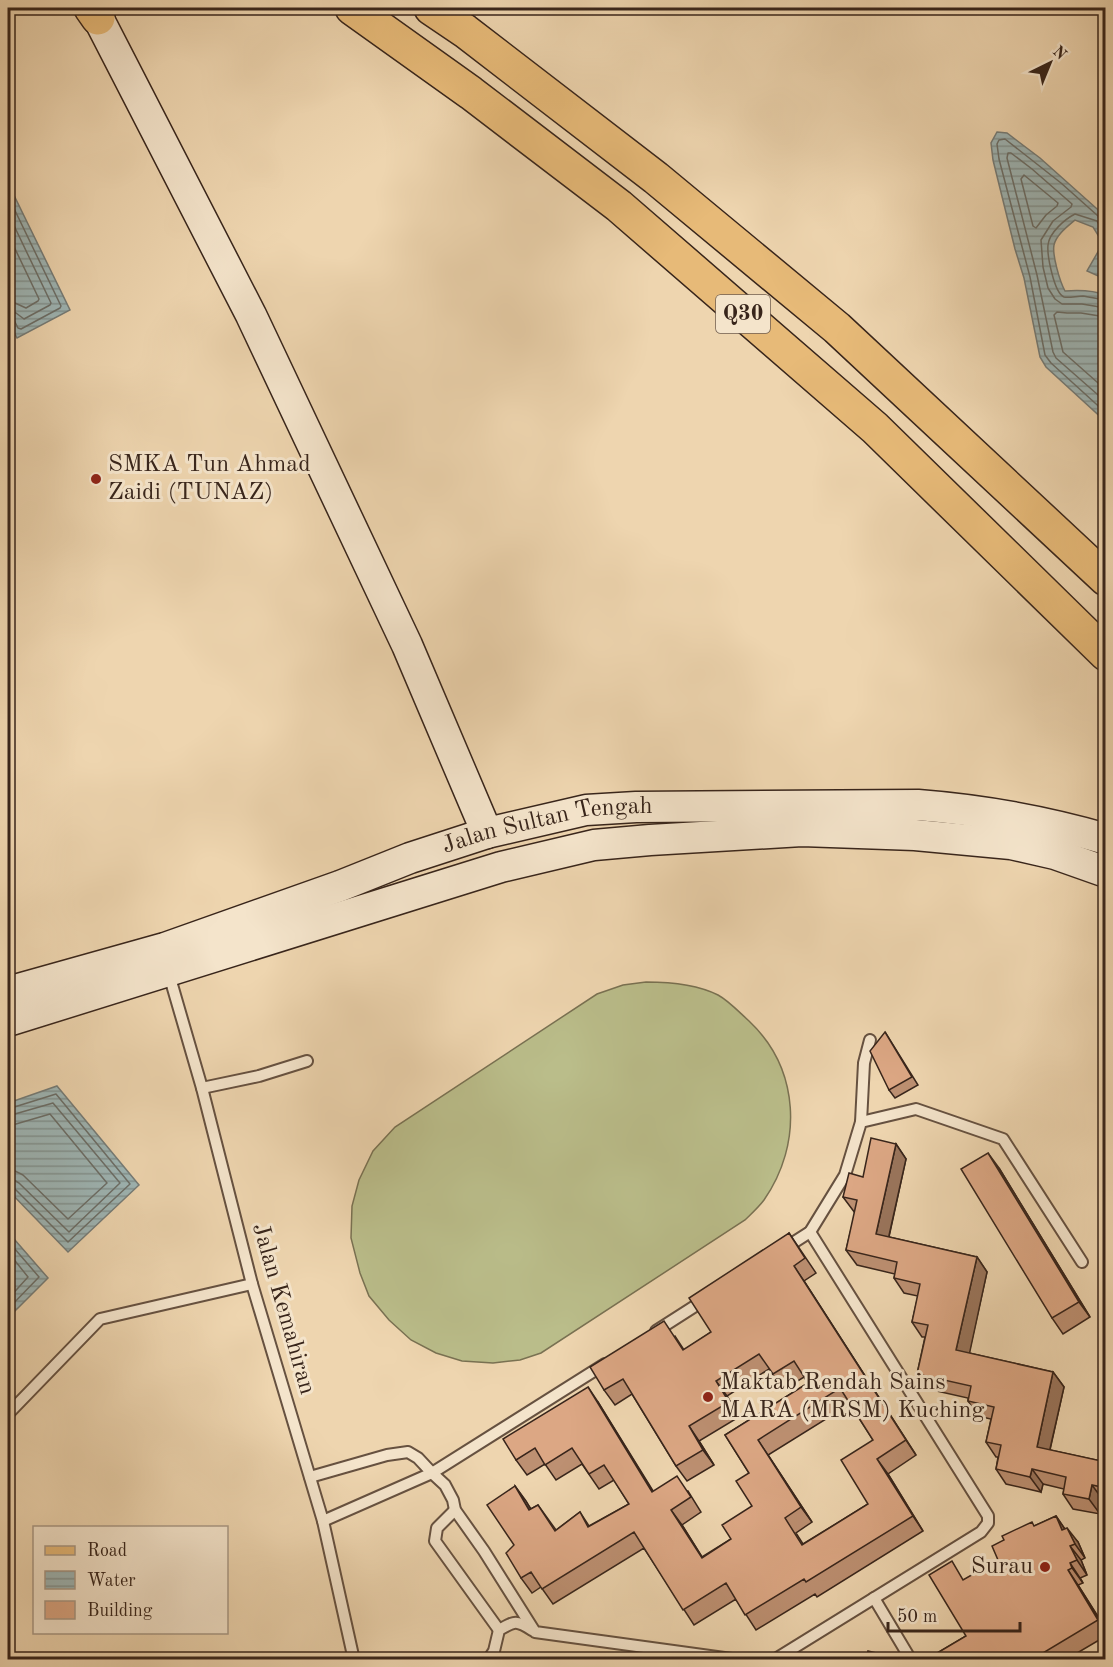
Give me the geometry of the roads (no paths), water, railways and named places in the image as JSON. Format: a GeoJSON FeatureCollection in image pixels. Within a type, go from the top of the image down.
{"type":"FeatureCollection","features":[{"type":"Feature","properties":{"kind":"main road","name":"Q30"},"geometry":{"type":"LineString","coordinates":[[352,8],[471,93],[619,206],[875,428],[1106,654]]}},
{"type":"Feature","properties":{"kind":"main road","name":"Q30"},"geometry":{"type":"LineString","coordinates":[[431,8],[465,31],[656,178],[837,328],[1106,579]]}},
{"type":"Feature","properties":{"kind":"main road"},"geometry":{"type":"LineString","coordinates":[[94,11],[251,315],[407,645],[487,833]]}},
{"type":"Feature","properties":{"kind":"main road","name":"Jalan Sultan Tengah"},"geometry":{"type":"LineString","coordinates":[[8,992],[165,948],[340,886],[410,858],[487,833],[586,810],[636,807],[918,805],[996,813],[1064,827],[1106,839]]}},
{"type":"Feature","properties":{"kind":"main road","name":"Jalan Sultan Tengah"},"geometry":{"type":"LineString","coordinates":[[8,1021],[501,867],[594,845],[802,831],[915,835],[1011,844],[1055,854],[1106,872]]}},
{"type":"Feature","properties":{"kind":"lane","name":"Jalan Kemahiran"},"geometry":{"type":"LineString","coordinates":[[168,971],[202,1088],[252,1284],[323,1521],[354,1659]]}},
{"type":"Feature","properties":{"kind":"lane"},"geometry":{"type":"LineString","coordinates":[[772,1257],[810,1232],[844,1174],[861,1122],[864,1064],[870,1040]]}},
{"type":"Feature","properties":{"kind":"lane"},"geometry":{"type":"LineString","coordinates":[[202,1088],[259,1076],[307,1061]]}},
{"type":"Feature","properties":{"kind":"lane"},"geometry":{"type":"LineString","coordinates":[[861,1122],[916,1109],[1003,1139],[1082,1262]]}},
{"type":"Feature","properties":{"kind":"lane"},"geometry":{"type":"LineString","coordinates":[[774,1659],[981,1532],[988,1523],[988,1516],[810,1232]]}},
{"type":"Feature","properties":{"kind":"lane"},"geometry":{"type":"LineString","coordinates":[[8,1414],[100,1319],[252,1284]]}},
{"type":"Feature","properties":{"kind":"lane"},"geometry":{"type":"LineString","coordinates":[[646,1337],[714,1294]]}},
{"type":"Feature","properties":{"kind":"lane"},"geometry":{"type":"LineString","coordinates":[[323,1521],[432,1473],[617,1356]]}},
{"type":"Feature","properties":{"kind":"lane"},"geometry":{"type":"LineString","coordinates":[[310,1477],[387,1455],[408,1452],[418,1458],[445,1485],[453,1500],[455,1510],[535,1632]]}},
{"type":"Feature","properties":{"kind":"lane"},"geometry":{"type":"LineString","coordinates":[[455,1510],[437,1528],[435,1541],[499,1630]]}},
{"type":"Feature","properties":{"kind":"lane"},"geometry":{"type":"LineString","coordinates":[[874,1598],[911,1659]]}},
{"type":"Feature","properties":{"kind":"lane"},"geometry":{"type":"LineString","coordinates":[[488,1659],[494,1651],[499,1630],[512,1622],[520,1622],[535,1632],[739,1659]]}},
{"type":"Feature","properties":{"kind":"water"},"geometry":{"type":"Polygon","coordinates":[[[997,132],[1007,133],[1040,158],[1105,216],[1105,279],[1087,271],[1103,243],[1093,227],[1075,220],[1057,238],[1054,255],[1065,291],[1096,292],[1105,295],[1105,421],[1046,367],[1040,357],[1024,278],[993,160],[991,143],[997,132]]]}},
{"type":"Feature","properties":{"kind":"water"},"geometry":{"type":"Polygon","coordinates":[[[8,183],[70,310],[17,338],[8,320],[8,183]]]}},
{"type":"Feature","properties":{"kind":"water"},"geometry":{"type":"Polygon","coordinates":[[[57,1086],[139,1185],[68,1252],[8,1190],[8,1103],[57,1086]]]}},
{"type":"Feature","properties":{"kind":"water"},"geometry":{"type":"Polygon","coordinates":[[[8,1232],[48,1278],[8,1318],[8,1232]]]}},
{"type":"Feature","properties":{"kind":"place","name":"SMKA Tun Ahmad Zaidi (TUNAZ)"},"geometry":{"type":"Point","coordinates":[96,479]}},
{"type":"Feature","properties":{"kind":"place","name":"Maktab Rendah Sains MARA (MRSM) Kuching"},"geometry":{"type":"Point","coordinates":[708,1397]}},
{"type":"Feature","properties":{"kind":"place","name":"Surau"},"geometry":{"type":"Point","coordinates":[1045,1567]}}]}
